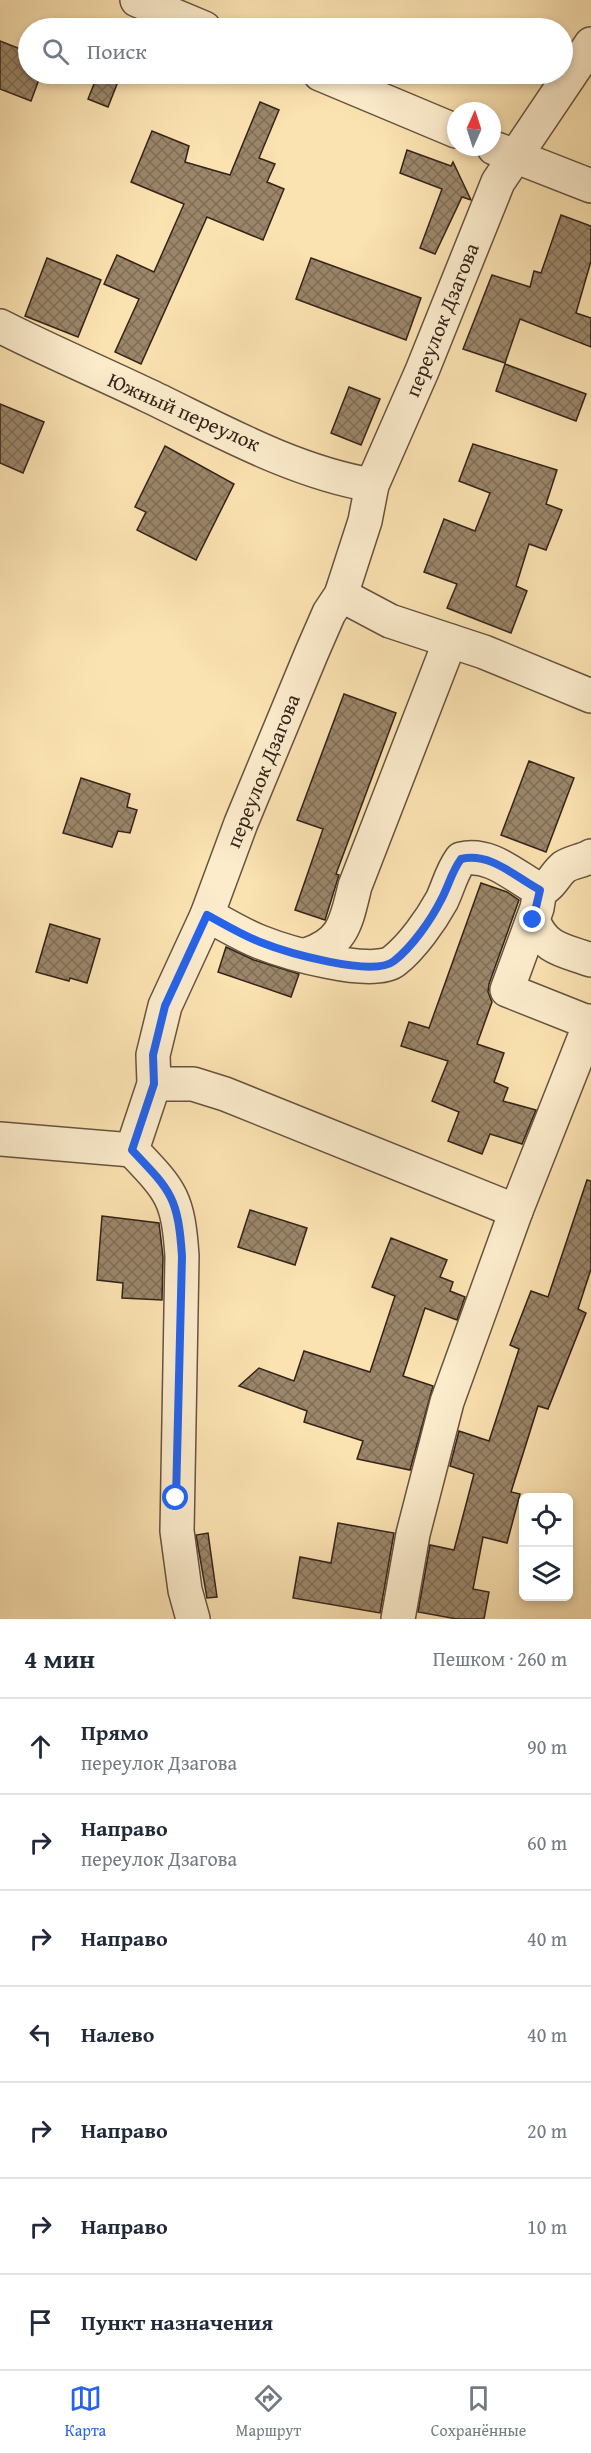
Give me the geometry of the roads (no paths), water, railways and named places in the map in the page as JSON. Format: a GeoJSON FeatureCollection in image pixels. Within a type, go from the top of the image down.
{"type":"FeatureCollection","features":[{"type":"Feature","properties":{"kind":"street"},"geometry":{"type":"LineString","coordinates":[[137,0],[180,18]]}},
{"type":"Feature","properties":{"kind":"street","name":"переулок Дзагова"},"geometry":{"type":"LineString","coordinates":[[573,66],[591,44]]}},
{"type":"Feature","properties":{"kind":"street"},"geometry":{"type":"LineString","coordinates":[[344,84],[447,127]]}},
{"type":"Feature","properties":{"kind":"street","name":"переулок Дзагова"},"geometry":{"type":"LineString","coordinates":[[132,1150],[154,1084],[153,1055],[165,1006],[207,915],[241,823],[312,652],[329,613],[341,595],[365,520],[372,485],[422,371],[498,182],[503,152],[558,84]]}},
{"type":"Feature","properties":{"kind":"street"},"geometry":{"type":"LineString","coordinates":[[503,152],[591,186]]}},
{"type":"Feature","properties":{"kind":"street","name":"Южный переулок"},"geometry":{"type":"LineString","coordinates":[[0,326],[56,355],[299,464],[343,480],[372,485]]}},
{"type":"Feature","properties":{"kind":"street"},"geometry":{"type":"LineString","coordinates":[[341,595],[390,621],[539,673],[591,696]]}},
{"type":"Feature","properties":{"kind":"street"},"geometry":{"type":"LineString","coordinates":[[306,956],[326,949],[337,937],[347,917],[355,886],[450,641]]}},
{"type":"Feature","properties":{"kind":"street"},"geometry":{"type":"LineString","coordinates":[[207,915],[260,942],[306,956],[374,967],[392,963],[442,899],[449,876],[461,859],[472,856],[490,859],[537,905],[539,934],[546,943],[591,960]]}},
{"type":"Feature","properties":{"kind":"street"},"geometry":{"type":"LineString","coordinates":[[398,1619],[413,1534],[447,1402],[516,1211],[591,1022],[507,990],[537,905],[554,877],[566,866],[591,856]]}},
{"type":"Feature","properties":{"kind":"street"},"geometry":{"type":"LineString","coordinates":[[154,1084],[194,1084],[225,1094],[516,1211]]}},
{"type":"Feature","properties":{"kind":"street"},"geometry":{"type":"LineString","coordinates":[[0,1139],[132,1150],[156,1173],[166,1187],[180,1226],[182,1256],[177,1531],[185,1590],[193,1619]]}}]}
